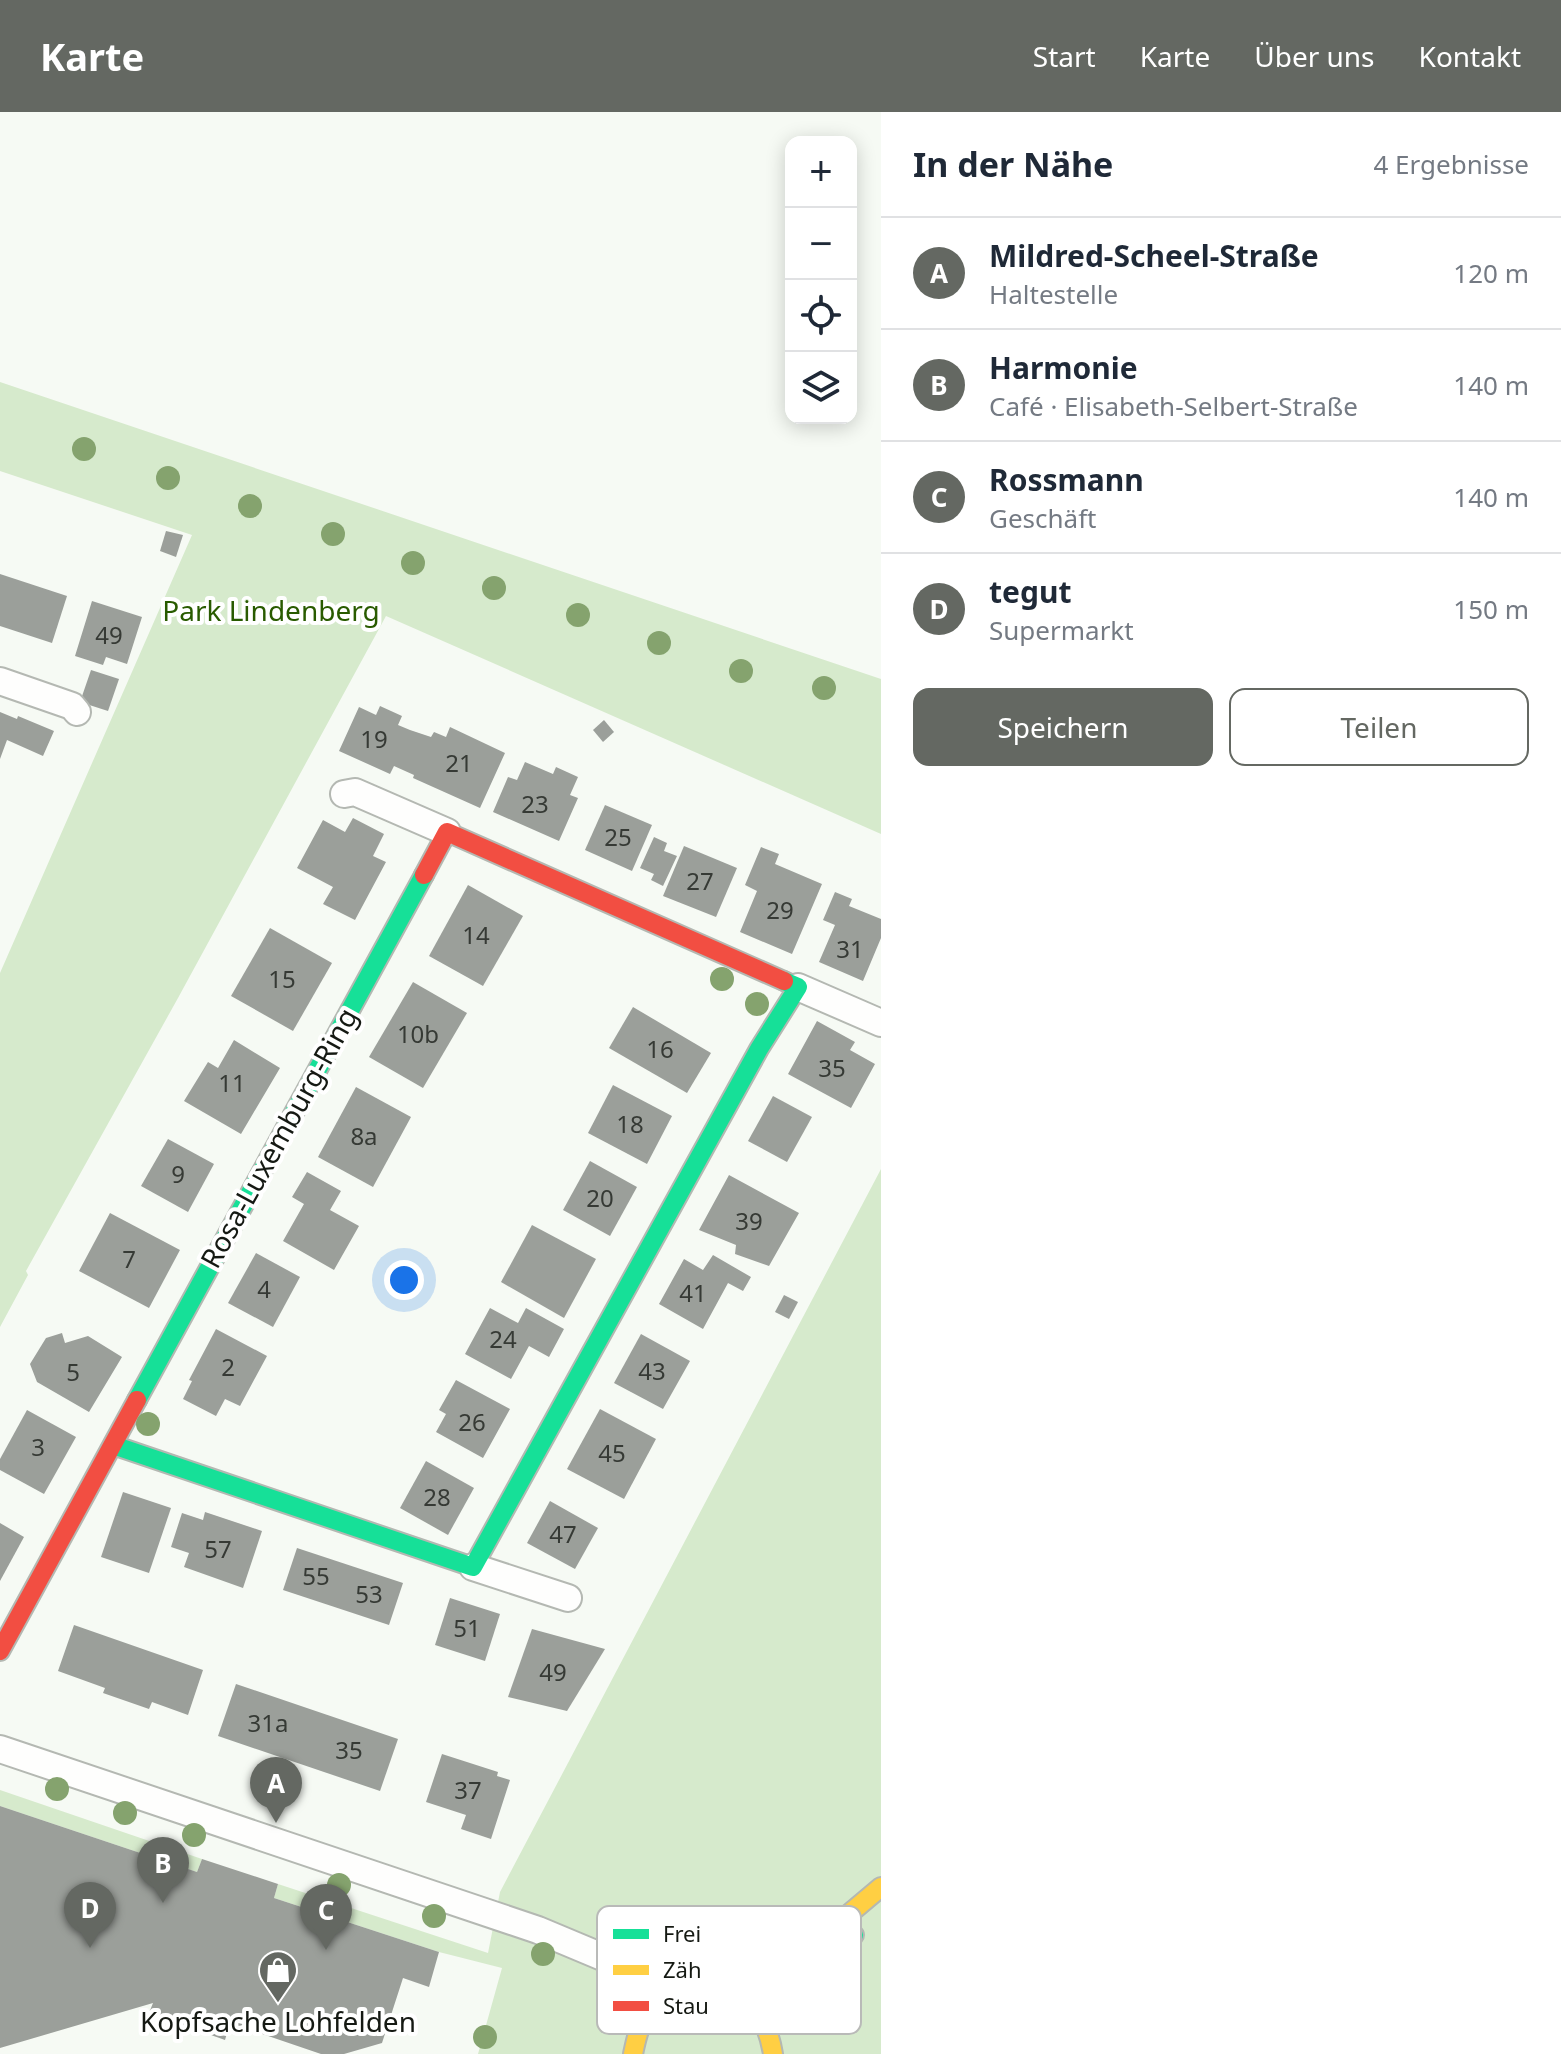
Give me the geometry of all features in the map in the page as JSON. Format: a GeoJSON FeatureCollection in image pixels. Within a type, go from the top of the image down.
{"type":"FeatureCollection","features":[{"type":"Feature","properties":{"kind":"street"},"geometry":{"type":"LineString","coordinates":[[0,681],[72,706],[77,712]]}},
{"type":"Feature","properties":{"kind":"street"},"geometry":{"type":"LineString","coordinates":[[344,794],[355,792],[881,1023]]}},
{"type":"Feature","properties":{"kind":"street","name":"Rosa-Luxemburg-Ring"},"geometry":{"type":"LineString","coordinates":[[0,1651],[447,832]]}},
{"type":"Feature","properties":{"kind":"street"},"geometry":{"type":"LineString","coordinates":[[473,1567],[759,1049],[798,987]]}},
{"type":"Feature","properties":{"kind":"street"},"geometry":{"type":"LineString","coordinates":[[113,1445],[568,1598]]}},
{"type":"Feature","properties":{"kind":"street"},"geometry":{"type":"LineString","coordinates":[[0,1749],[538,1930],[597,1955]]}},
{"type":"Feature","properties":{"kind":"street"},"geometry":{"type":"LineString","coordinates":[[858,1906],[881,1887]]}},
{"type":"Feature","properties":{"kind":"street"},"geometry":{"type":"LineString","coordinates":[[861,1927],[881,1906]]}},
{"type":"Feature","properties":{"kind":"street"},"geometry":{"type":"LineString","coordinates":[[633,2054],[639,2034]]}},
{"type":"Feature","properties":{"kind":"street"},"geometry":{"type":"LineString","coordinates":[[769,2034],[773,2054]]}},
{"type":"Feature","properties":{"kind":"green space","name":"Park Lindenberg"},"geometry":{"type":"Polygon","coordinates":[[[0,382],[881,679],[881,834],[386,616],[26,1271],[28,1275],[0,1327],[0,973],[192,535],[0,471],[0,382]]]}},
{"type":"Feature","properties":{"kind":"green space"},"geometry":{"type":"Polygon","coordinates":[[[881,1169],[881,2054],[478,2054],[502,1968],[439,1952],[274,1898],[278,1884],[488,1953],[500,1892],[881,1169]]]}},
{"type":"Feature","properties":{"kind":"green space"},"geometry":{"type":"Polygon","coordinates":[[[0,1790],[202,1859],[197,1872],[0,1806],[0,1790]]]}},
{"type":"Feature","properties":{"kind":"building"},"geometry":{"type":"Polygon","coordinates":[[[166,531],[183,535],[176,557],[160,551],[166,531]]]}},
{"type":"Feature","properties":{"kind":"building"},"geometry":{"type":"Polygon","coordinates":[[[0,574],[67,596],[52,643],[0,626],[0,574]]]}},
{"type":"Feature","properties":{"kind":"building"},"geometry":{"type":"Polygon","coordinates":[[[92,601],[142,617],[127,664],[106,657],[103,665],[75,656],[92,601]]]}},
{"type":"Feature","properties":{"kind":"building"},"geometry":{"type":"Polygon","coordinates":[[[91,670],[119,679],[108,711],[80,702],[91,670]]]}},
{"type":"Feature","properties":{"kind":"building"},"geometry":{"type":"Polygon","coordinates":[[[380,706],[402,716],[398,725],[410,730],[431,737],[434,732],[446,737],[450,727],[505,753],[480,808],[413,778],[414,775],[394,766],[390,774],[339,751],[359,707],[376,715],[380,706]]]}},
{"type":"Feature","properties":{"kind":"building"},"geometry":{"type":"Polygon","coordinates":[[[0,712],[54,731],[43,756],[7,740],[0,759],[0,712]]]}},
{"type":"Feature","properties":{"kind":"building"},"geometry":{"type":"Polygon","coordinates":[[[604,720],[614,732],[603,742],[593,730],[604,720]]]}},
{"type":"Feature","properties":{"kind":"building"},"geometry":{"type":"Polygon","coordinates":[[[525,762],[553,774],[556,767],[578,777],[570,795],[578,798],[559,841],[493,812],[508,777],[517,780],[525,762]]]}},
{"type":"Feature","properties":{"kind":"building"},"geometry":{"type":"Polygon","coordinates":[[[605,805],[652,825],[632,871],[585,850],[605,805]]]}},
{"type":"Feature","properties":{"kind":"building"},"geometry":{"type":"Polygon","coordinates":[[[353,818],[384,834],[373,856],[386,862],[355,920],[323,904],[333,887],[297,868],[323,820],[345,832],[353,818]]]}},
{"type":"Feature","properties":{"kind":"building"},"geometry":{"type":"Polygon","coordinates":[[[654,837],[667,843],[664,851],[677,856],[663,886],[651,880],[654,874],[640,868],[654,837]]]}},
{"type":"Feature","properties":{"kind":"building"},"geometry":{"type":"Polygon","coordinates":[[[684,846],[737,868],[716,917],[663,896],[684,846]]]}},
{"type":"Feature","properties":{"kind":"building"},"geometry":{"type":"Polygon","coordinates":[[[761,847],[779,854],[775,864],[822,884],[792,954],[740,932],[757,891],[745,885],[761,847]]]}},
{"type":"Feature","properties":{"kind":"building"},"geometry":{"type":"Polygon","coordinates":[[[468,885],[523,916],[483,986],[429,956],[468,885]]]}},
{"type":"Feature","properties":{"kind":"building"},"geometry":{"type":"Polygon","coordinates":[[[835,892],[852,899],[849,906],[881,919],[881,938],[863,981],[819,962],[835,925],[823,920],[835,892]]]}},
{"type":"Feature","properties":{"kind":"building"},"geometry":{"type":"Polygon","coordinates":[[[270,928],[332,963],[293,1031],[231,996],[270,928]]]}},
{"type":"Feature","properties":{"kind":"building"},"geometry":{"type":"Polygon","coordinates":[[[413,982],[467,1013],[423,1088],[369,1057],[413,982]]]}},
{"type":"Feature","properties":{"kind":"building"},"geometry":{"type":"Polygon","coordinates":[[[633,1007],[711,1053],[687,1093],[609,1048],[633,1007]]]}},
{"type":"Feature","properties":{"kind":"building"},"geometry":{"type":"Polygon","coordinates":[[[817,1021],[855,1042],[850,1050],[875,1064],[851,1108],[788,1074],[817,1021]]]}},
{"type":"Feature","properties":{"kind":"building"},"geometry":{"type":"Polygon","coordinates":[[[234,1040],[280,1068],[241,1134],[184,1101],[208,1062],[218,1068],[234,1040]]]}},
{"type":"Feature","properties":{"kind":"building"},"geometry":{"type":"Polygon","coordinates":[[[613,1085],[672,1116],[647,1164],[588,1133],[613,1085]]]}},
{"type":"Feature","properties":{"kind":"building"},"geometry":{"type":"Polygon","coordinates":[[[356,1087],[411,1117],[373,1187],[318,1157],[356,1087]]]}},
{"type":"Feature","properties":{"kind":"building"},"geometry":{"type":"Polygon","coordinates":[[[773,1096],[812,1117],[787,1162],[748,1141],[773,1096]]]}},
{"type":"Feature","properties":{"kind":"building"},"geometry":{"type":"Polygon","coordinates":[[[168,1139],[214,1164],[188,1212],[141,1186],[168,1139]]]}},
{"type":"Feature","properties":{"kind":"building"},"geometry":{"type":"Polygon","coordinates":[[[590,1161],[637,1187],[610,1236],[563,1210],[590,1161]]]}},
{"type":"Feature","properties":{"kind":"building"},"geometry":{"type":"Polygon","coordinates":[[[307,1172],[341,1191],[330,1210],[359,1226],[334,1270],[283,1241],[304,1204],[292,1197],[307,1172]]]}},
{"type":"Feature","properties":{"kind":"building"},"geometry":{"type":"Polygon","coordinates":[[[729,1175],[799,1213],[769,1266],[735,1254],[736,1245],[699,1230],[729,1175]]]}},
{"type":"Feature","properties":{"kind":"building"},"geometry":{"type":"Polygon","coordinates":[[[110,1213],[180,1250],[149,1308],[79,1271],[110,1213]]]}},
{"type":"Feature","properties":{"kind":"building"},"geometry":{"type":"Polygon","coordinates":[[[532,1225],[596,1259],[564,1318],[501,1282],[532,1225]]]}},
{"type":"Feature","properties":{"kind":"building"},"geometry":{"type":"Polygon","coordinates":[[[256,1253],[300,1277],[273,1327],[228,1303],[256,1253]]]}},
{"type":"Feature","properties":{"kind":"building"},"geometry":{"type":"Polygon","coordinates":[[[713,1255],[751,1277],[743,1291],[728,1283],[703,1329],[659,1304],[684,1259],[703,1270],[713,1255]]]}},
{"type":"Feature","properties":{"kind":"building"},"geometry":{"type":"Polygon","coordinates":[[[784,1295],[798,1302],[789,1319],[775,1312],[784,1295]]]}},
{"type":"Feature","properties":{"kind":"building"},"geometry":{"type":"Polygon","coordinates":[[[490,1308],[518,1323],[526,1308],[564,1329],[549,1357],[529,1346],[511,1379],[465,1354],[490,1308]]]}},
{"type":"Feature","properties":{"kind":"building"},"geometry":{"type":"Polygon","coordinates":[[[216,1329],[267,1356],[240,1406],[225,1399],[216,1416],[183,1399],[192,1381],[189,1380],[216,1329]]]}},
{"type":"Feature","properties":{"kind":"building"},"geometry":{"type":"Polygon","coordinates":[[[62,1333],[65,1343],[88,1336],[122,1357],[89,1412],[37,1382],[30,1364],[46,1338],[62,1333]]]}},
{"type":"Feature","properties":{"kind":"building"},"geometry":{"type":"Polygon","coordinates":[[[641,1334],[690,1361],[663,1409],[614,1383],[641,1334]]]}},
{"type":"Feature","properties":{"kind":"building"},"geometry":{"type":"Polygon","coordinates":[[[456,1380],[510,1409],[483,1458],[436,1432],[446,1414],[439,1410],[456,1380]]]}},
{"type":"Feature","properties":{"kind":"building"},"geometry":{"type":"Polygon","coordinates":[[[600,1409],[656,1439],[624,1499],[567,1469],[600,1409]]]}},
{"type":"Feature","properties":{"kind":"building"},"geometry":{"type":"Polygon","coordinates":[[[27,1410],[76,1437],[44,1494],[0,1470],[0,1459],[27,1410]]]}},
{"type":"Feature","properties":{"kind":"building"},"geometry":{"type":"Polygon","coordinates":[[[426,1461],[474,1488],[448,1535],[400,1508],[426,1461]]]}},
{"type":"Feature","properties":{"kind":"building"},"geometry":{"type":"Polygon","coordinates":[[[123,1492],[171,1508],[149,1573],[101,1557],[123,1492]]]}},
{"type":"Feature","properties":{"kind":"building"},"geometry":{"type":"Polygon","coordinates":[[[550,1501],[598,1528],[575,1569],[527,1543],[550,1501]]]}},
{"type":"Feature","properties":{"kind":"building"},"geometry":{"type":"Polygon","coordinates":[[[205,1512],[262,1531],[243,1588],[184,1567],[189,1553],[171,1547],[182,1513],[203,1520],[205,1512]]]}},
{"type":"Feature","properties":{"kind":"building"},"geometry":{"type":"Polygon","coordinates":[[[0,1523],[24,1537],[0,1581],[0,1523]]]}},
{"type":"Feature","properties":{"kind":"building"},"geometry":{"type":"Polygon","coordinates":[[[297,1548],[403,1583],[389,1625],[283,1590],[297,1548]]]}},
{"type":"Feature","properties":{"kind":"building"},"geometry":{"type":"Polygon","coordinates":[[[450,1598],[500,1614],[485,1661],[435,1645],[450,1598]]]}},
{"type":"Feature","properties":{"kind":"building"},"geometry":{"type":"Polygon","coordinates":[[[74,1625],[203,1670],[188,1715],[152,1702],[149,1709],[103,1693],[105,1688],[58,1671],[74,1625]]]}},
{"type":"Feature","properties":{"kind":"building"},"geometry":{"type":"Polygon","coordinates":[[[532,1629],[605,1649],[567,1711],[508,1697],[532,1629]]]}},
{"type":"Feature","properties":{"kind":"building"},"geometry":{"type":"Polygon","coordinates":[[[236,1684],[398,1739],[380,1791],[218,1736],[236,1684]]]}},
{"type":"Feature","properties":{"kind":"building"},"geometry":{"type":"Polygon","coordinates":[[[442,1754],[498,1772],[497,1776],[510,1780],[491,1839],[461,1829],[466,1815],[426,1802],[442,1754]]]}},
{"type":"Feature","properties":{"kind":"building"},"geometry":{"type":"Polygon","coordinates":[[[0,1806],[197,1872],[202,1859],[278,1884],[274,1898],[439,1952],[429,1987],[403,1978],[382,2043],[344,2054],[321,2054],[230,2023],[225,2040],[149,2013],[153,2003],[0,2048],[0,1806]]]}},
{"type":"Feature","properties":{"kind":"traffic: fast"},"geometry":{"type":"LineString","coordinates":[[137,1400],[424,875]]}},
{"type":"Feature","properties":{"kind":"traffic: fast"},"geometry":{"type":"LineString","coordinates":[[113,1445],[473,1567],[759,1049],[798,987],[784,981]]}},
{"type":"Feature","properties":{"kind":"traffic: slow"},"geometry":{"type":"LineString","coordinates":[[858,1906],[881,1887]]}},
{"type":"Feature","properties":{"kind":"traffic: slow"},"geometry":{"type":"LineString","coordinates":[[633,2054],[638,2034]]}},
{"type":"Feature","properties":{"kind":"traffic: slow"},"geometry":{"type":"LineString","coordinates":[[768,2034],[773,2054]]}},
{"type":"Feature","properties":{"kind":"traffic: jam"},"geometry":{"type":"LineString","coordinates":[[424,875],[447,832],[784,981]]}},
{"type":"Feature","properties":{"kind":"traffic: jam"},"geometry":{"type":"LineString","coordinates":[[0,1651],[137,1400]]}},
{"type":"Feature","properties":{"kind":"place","name":"Mildred-Scheel-Straße"},"geometry":{"type":"Point","coordinates":[276,1823]}},
{"type":"Feature","properties":{"kind":"place","name":"Harmonie"},"geometry":{"type":"Point","coordinates":[163,1903]}},
{"type":"Feature","properties":{"kind":"place","name":"tegut"},"geometry":{"type":"Point","coordinates":[90,1948]}},
{"type":"Feature","properties":{"kind":"place","name":"Rossmann"},"geometry":{"type":"Point","coordinates":[326,1950]}},
{"type":"Feature","properties":{"kind":"place","name":"Kopfsache Lohfelden"},"geometry":{"type":"Point","coordinates":[278,2004]}}]}
